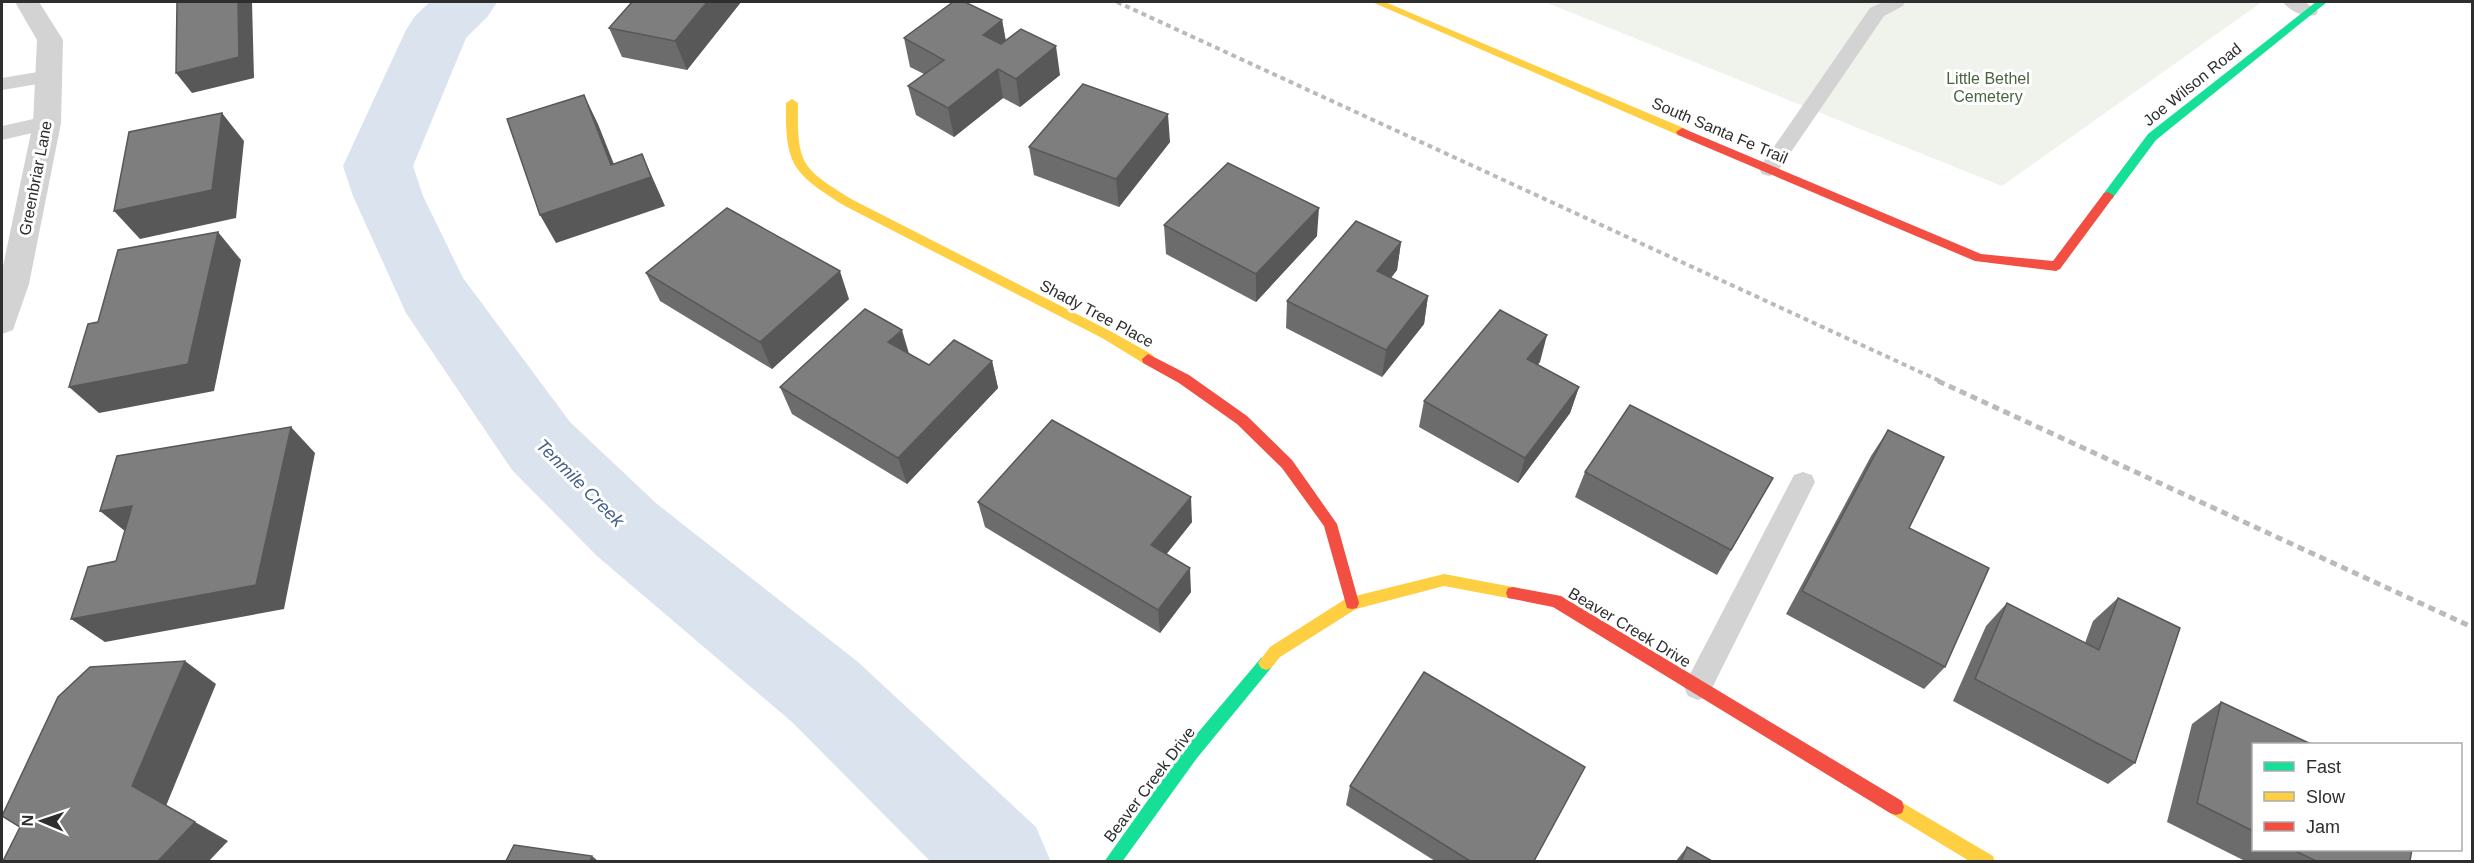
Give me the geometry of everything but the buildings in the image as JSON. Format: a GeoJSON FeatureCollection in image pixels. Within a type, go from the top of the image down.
{"type":"FeatureCollection","features":[{"type":"Feature","properties":{"kind":"street","name":"Greenbriar Lane"},"geometry":{"type":"LineString","coordinates":[[2,322],[14,284],[47,123],[50,40],[27,2]]}},
{"type":"Feature","properties":{"kind":"street","name":"South Santa Fe Trail"},"geometry":{"type":"LineString","coordinates":[[1377,2],[1979,258],[2056,266]]}},
{"type":"Feature","properties":{"kind":"street","name":"Joe Wilson Road"},"geometry":{"type":"LineString","coordinates":[[2056,266],[2152,137],[2316,6]]}},
{"type":"Feature","properties":{"kind":"street","name":"Shady Tree Place"},"geometry":{"type":"LineString","coordinates":[[792,103],[795,160],[817,183],[849,203],[1107,335],[1184,379],[1242,420],[1287,464],[1330,524],[1352,603]]}},
{"type":"Feature","properties":{"kind":"street","name":"Beaver Creek Drive"},"geometry":{"type":"LineString","coordinates":[[1112,861],[1191,753],[1275,652],[1352,603],[1444,580],[1556,601],[1987,861]]}},
{"type":"Feature","properties":{"kind":"lane"},"geometry":{"type":"LineString","coordinates":[[1769,169],[1877,12],[1896,2]]}},
{"type":"Feature","properties":{"kind":"lane"},"geometry":{"type":"LineString","coordinates":[[2292,2],[2316,6]]}},
{"type":"Feature","properties":{"kind":"lane"},"geometry":{"type":"LineString","coordinates":[[2,84],[49,76]]}},
{"type":"Feature","properties":{"kind":"lane"},"geometry":{"type":"LineString","coordinates":[[2,133],[47,123]]}},
{"type":"Feature","properties":{"kind":"lane"},"geometry":{"type":"LineString","coordinates":[[1698,687],[1803,482]]}},
{"type":"Feature","properties":{"kind":"green space","name":"Little Bethel Cemetery"},"geometry":{"type":"Polygon","coordinates":[[[1545,2],[2262,2],[2002,186],[1545,2]]]}},
{"type":"Feature","properties":{"kind":"waterway","name":"Tenmile Creek"},"geometry":{"type":"LineString","coordinates":[[466,2],[438,30],[378,166],[388,196],[433,293],[541,446],[627,530],[825,692],[1001,862]]}},
{"type":"Feature","properties":{"kind":"railway"},"geometry":{"type":"LineString","coordinates":[[1117,2],[1942,382]]}},
{"type":"Feature","properties":{"kind":"railway"},"geometry":{"type":"LineString","coordinates":[[1938,381],[2472,627]]}},
{"type":"Feature","properties":{"kind":"traffic: fast"},"geometry":{"type":"LineString","coordinates":[[2108,196],[2152,137],[2322,2]]}},
{"type":"Feature","properties":{"kind":"traffic: fast"},"geometry":{"type":"LineString","coordinates":[[1112,862],[1191,753],[1266,663]]}},
{"type":"Feature","properties":{"kind":"traffic: slow"},"geometry":{"type":"LineString","coordinates":[[1377,2],[1682,132]]}},
{"type":"Feature","properties":{"kind":"traffic: slow"},"geometry":{"type":"LineString","coordinates":[[792,103],[792,141],[795,154],[806,174],[817,182],[849,203],[1107,335],[1148,359]]}},
{"type":"Feature","properties":{"kind":"traffic: slow"},"geometry":{"type":"LineString","coordinates":[[1266,663],[1275,652],[1352,603],[1444,580],[1513,593]]}},
{"type":"Feature","properties":{"kind":"traffic: slow"},"geometry":{"type":"LineString","coordinates":[[1896,807],[1987,862]]}},
{"type":"Feature","properties":{"kind":"traffic: jam"},"geometry":{"type":"LineString","coordinates":[[1682,132],[1979,258],[2056,266],[2108,196]]}},
{"type":"Feature","properties":{"kind":"traffic: jam"},"geometry":{"type":"LineString","coordinates":[[1148,359],[1184,379],[1242,420],[1287,464],[1330,524],[1352,603]]}},
{"type":"Feature","properties":{"kind":"traffic: jam"},"geometry":{"type":"LineString","coordinates":[[1513,593],[1556,601],[1896,807]]}}]}
